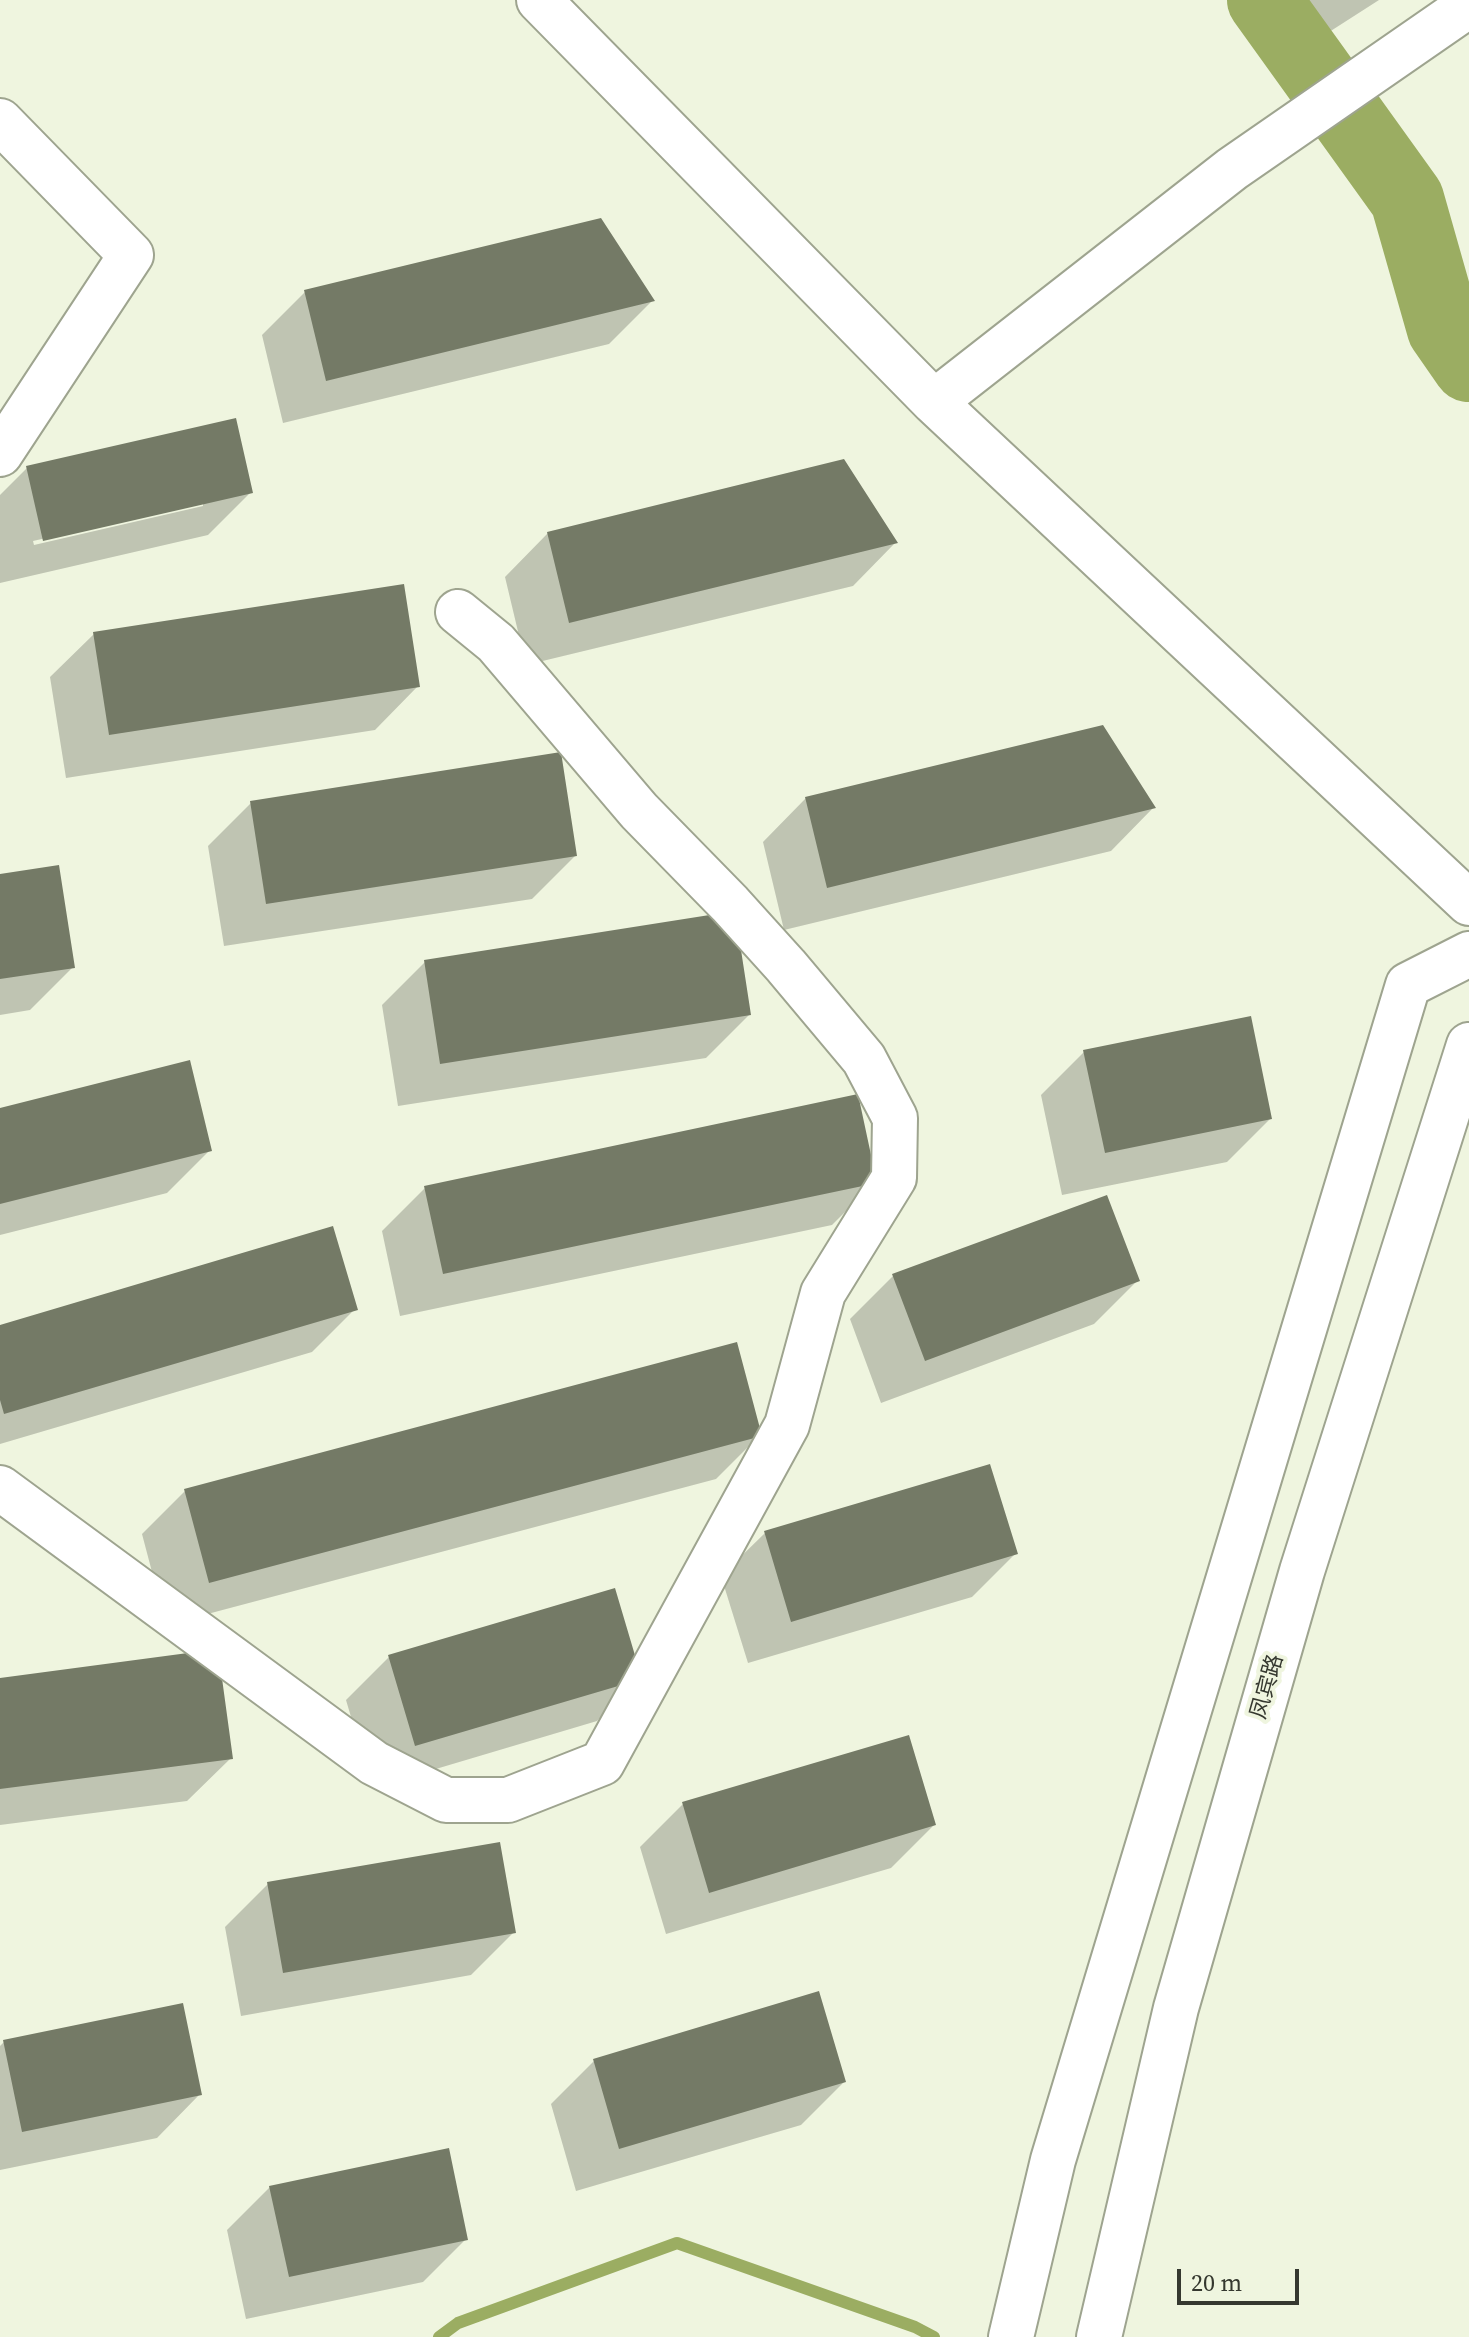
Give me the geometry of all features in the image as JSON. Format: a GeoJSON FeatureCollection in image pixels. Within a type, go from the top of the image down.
{"type":"FeatureCollection","features":[{"type":"Feature","properties":{"kind":"street"},"geometry":{"type":"LineString","coordinates":[[539,0],[934,402],[1469,903]]}},
{"type":"Feature","properties":{"kind":"street"},"geometry":{"type":"LineString","coordinates":[[934,402],[1232,169],[1465,8]]}},
{"type":"Feature","properties":{"kind":"street"},"geometry":{"type":"LineString","coordinates":[[0,121],[131,255],[0,454]]}},
{"type":"Feature","properties":{"kind":"street"},"geometry":{"type":"LineString","coordinates":[[0,1488],[374,1763],[446,1800],[508,1800],[602,1763],[787,1425],[823,1293],[894,1178],[895,1118],[864,1059],[786,966],[639,811],[496,643],[458,612]]}},
{"type":"Feature","properties":{"kind":"street"},"geometry":{"type":"LineString","coordinates":[[1011,2337],[1053,2160],[1408,985],[1469,954]]}},
{"type":"Feature","properties":{"kind":"street","name":"凤宾路"},"geometry":{"type":"LineString","coordinates":[[1099,2337],[1176,2008],[1302,1571],[1469,1045]]}},
{"type":"Feature","properties":{"kind":"building"},"geometry":{"type":"Polygon","coordinates":[[[601,218],[655,301],[326,381],[304,290],[601,218]]]}},
{"type":"Feature","properties":{"kind":"building"},"geometry":{"type":"Polygon","coordinates":[[[236,418],[253,493],[43,541],[26,466],[236,418]]]}},
{"type":"Feature","properties":{"kind":"building"},"geometry":{"type":"Polygon","coordinates":[[[844,459],[898,543],[569,623],[547,532],[844,459]]]}},
{"type":"Feature","properties":{"kind":"building"},"geometry":{"type":"Polygon","coordinates":[[[404,584],[420,687],[109,735],[93,632],[404,584]]]}},
{"type":"Feature","properties":{"kind":"building"},"geometry":{"type":"Polygon","coordinates":[[[1103,725],[1156,808],[827,888],[805,797],[1103,725]]]}},
{"type":"Feature","properties":{"kind":"building"},"geometry":{"type":"Polygon","coordinates":[[[561,752],[577,856],[266,904],[250,801],[561,752]]]}},
{"type":"Feature","properties":{"kind":"building"},"geometry":{"type":"Polygon","coordinates":[[[59,865],[75,968],[0,979],[0,874],[59,865]]]}},
{"type":"Feature","properties":{"kind":"building"},"geometry":{"type":"Polygon","coordinates":[[[735,911],[751,1015],[440,1064],[424,960],[735,911]]]}},
{"type":"Feature","properties":{"kind":"building"},"geometry":{"type":"Polygon","coordinates":[[[1251,1016],[1272,1119],[1105,1153],[1083,1050],[1251,1016]]]}},
{"type":"Feature","properties":{"kind":"building"},"geometry":{"type":"Polygon","coordinates":[[[190,1060],[212,1151],[0,1204],[0,1108],[190,1060]]]}},
{"type":"Feature","properties":{"kind":"building"},"geometry":{"type":"Polygon","coordinates":[[[858,1094],[877,1183],[443,1274],[424,1186],[858,1094]]]}},
{"type":"Feature","properties":{"kind":"building"},"geometry":{"type":"Polygon","coordinates":[[[1107,1195],[1140,1281],[925,1361],[892,1274],[1107,1195]]]}},
{"type":"Feature","properties":{"kind":"building"},"geometry":{"type":"Polygon","coordinates":[[[333,1226],[358,1310],[4,1414],[0,1400],[0,1325],[333,1226]]]}},
{"type":"Feature","properties":{"kind":"building"},"geometry":{"type":"Polygon","coordinates":[[[737,1342],[762,1436],[209,1583],[184,1489],[737,1342]]]}},
{"type":"Feature","properties":{"kind":"building"},"geometry":{"type":"Polygon","coordinates":[[[990,1464],[1018,1554],[791,1622],[764,1531],[990,1464]]]}},
{"type":"Feature","properties":{"kind":"building"},"geometry":{"type":"Polygon","coordinates":[[[615,1588],[642,1679],[415,1746],[388,1655],[615,1588]]]}},
{"type":"Feature","properties":{"kind":"building"},"geometry":{"type":"Polygon","coordinates":[[[218,1649],[233,1759],[0,1789],[0,1678],[218,1649]]]}},
{"type":"Feature","properties":{"kind":"building"},"geometry":{"type":"Polygon","coordinates":[[[909,1735],[936,1825],[709,1893],[682,1802],[909,1735]]]}},
{"type":"Feature","properties":{"kind":"building"},"geometry":{"type":"Polygon","coordinates":[[[500,1842],[516,1933],[283,1973],[267,1882],[500,1842]]]}},
{"type":"Feature","properties":{"kind":"building"},"geometry":{"type":"Polygon","coordinates":[[[819,1991],[846,2082],[619,2149],[593,2059],[819,1991]]]}},
{"type":"Feature","properties":{"kind":"building"},"geometry":{"type":"Polygon","coordinates":[[[183,2003],[202,2095],[22,2132],[3,2040],[183,2003]]]}},
{"type":"Feature","properties":{"kind":"building"},"geometry":{"type":"Polygon","coordinates":[[[449,2148],[468,2240],[289,2277],[269,2186],[449,2148]]]}},
{"type":"Feature","properties":{"kind":"waterway"},"geometry":{"type":"LineString","coordinates":[[1264,0],[1407,199],[1444,329],[1469,365]]}},
{"type":"Feature","properties":{"kind":"waterway"},"geometry":{"type":"LineString","coordinates":[[439,2337],[458,2323],[677,2243],[915,2327],[934,2337]]}}]}
